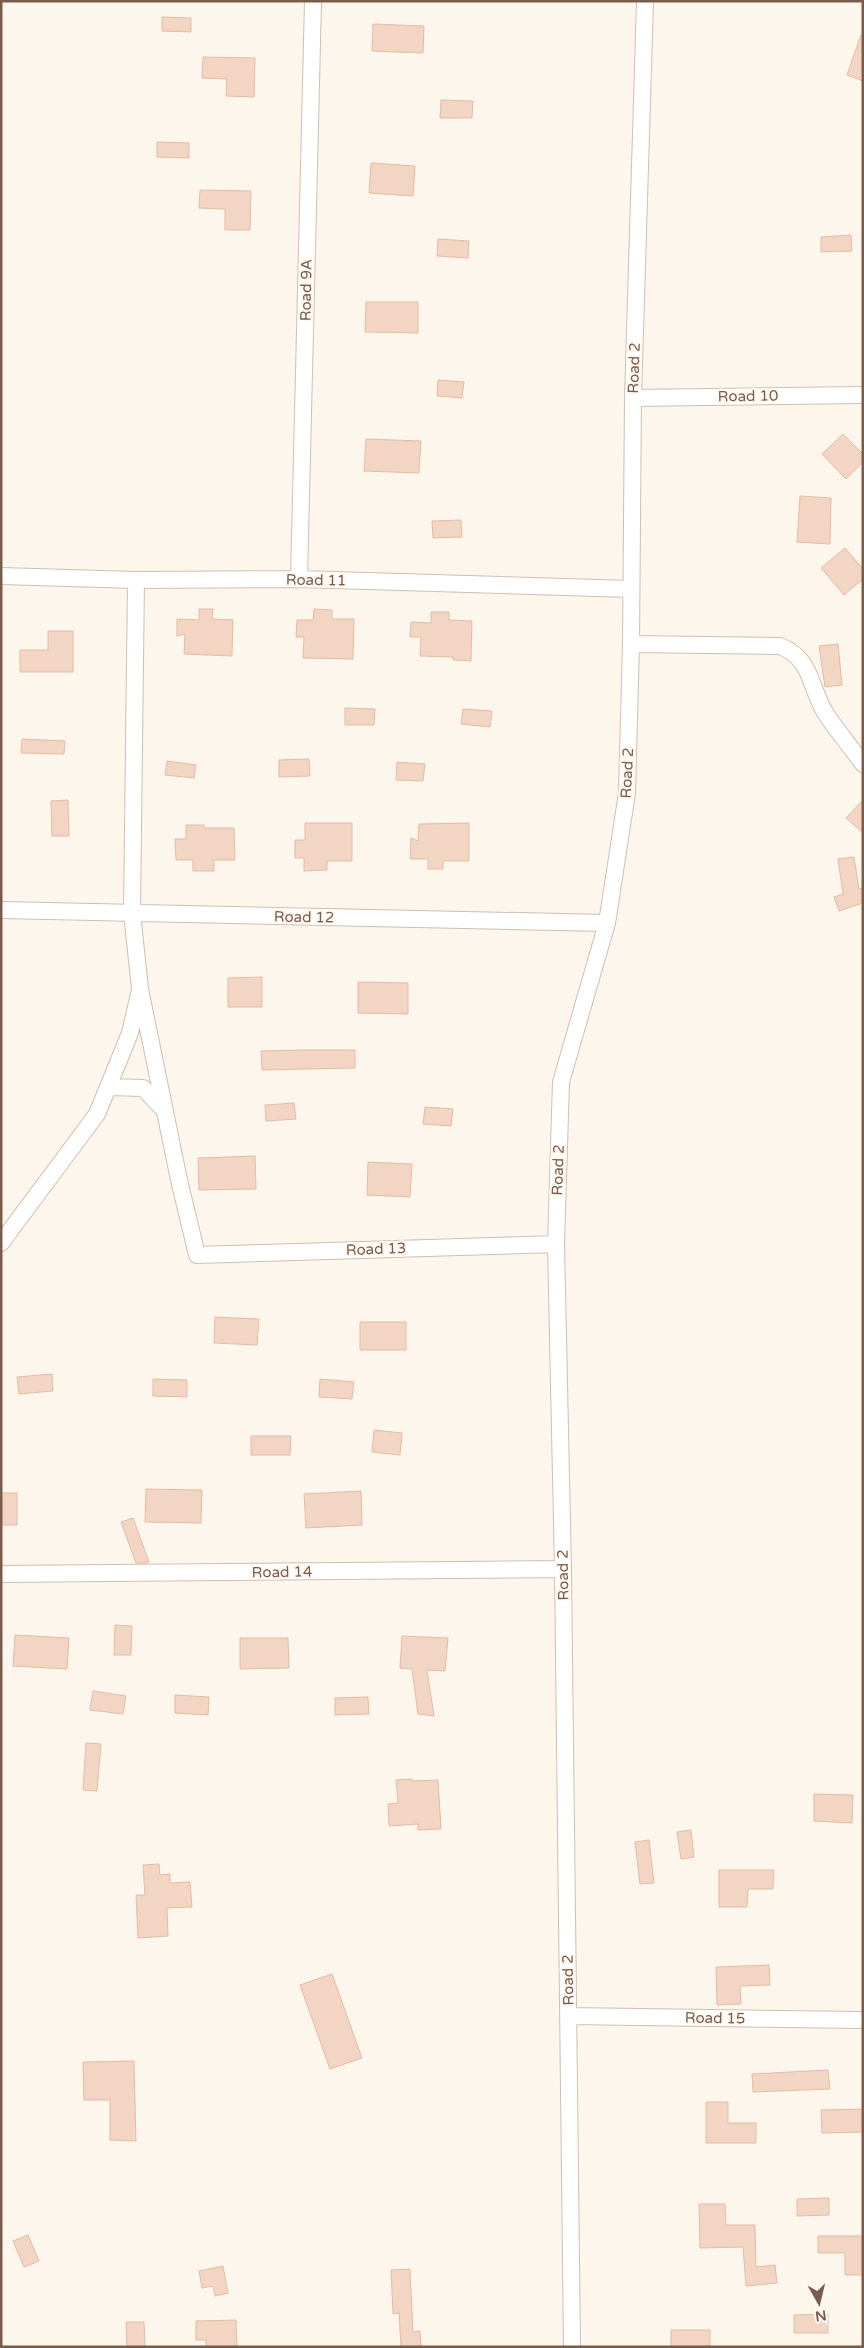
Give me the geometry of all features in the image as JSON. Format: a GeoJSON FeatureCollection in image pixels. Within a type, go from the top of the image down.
{"type":"FeatureCollection","features":[{"type":"Feature","properties":{"kind":"street","name":"Road 9A"},"geometry":{"type":"LineString","coordinates":[[299,579],[313,1]]}},
{"type":"Feature","properties":{"kind":"street","name":"Road 2"},"geometry":{"type":"LineString","coordinates":[[572,2347],[563,1569],[556,1244],[561,1082],[607,924],[627,793],[631,644],[633,398],[645,1]]}},
{"type":"Feature","properties":{"kind":"street","name":"Road 10"},"geometry":{"type":"LineString","coordinates":[[633,398],[863,395]]}},
{"type":"Feature","properties":{"kind":"street","name":"Road 11"},"geometry":{"type":"LineString","coordinates":[[1,576],[136,580],[299,579],[631,590]]}},
{"type":"Feature","properties":{"kind":"street"},"geometry":{"type":"LineString","coordinates":[[136,580],[132,913],[140,989],[164,1110]]}},
{"type":"Feature","properties":{"kind":"street"},"geometry":{"type":"LineString","coordinates":[[631,644],[780,646],[793,651],[801,659],[825,712],[863,764]]}},
{"type":"Feature","properties":{"kind":"street","name":"Road 12"},"geometry":{"type":"LineString","coordinates":[[1,910],[607,924]]}},
{"type":"Feature","properties":{"kind":"street"},"geometry":{"type":"LineString","coordinates":[[1,1242],[98,1114],[130,1033],[140,989]]}},
{"type":"Feature","properties":{"kind":"street"},"geometry":{"type":"LineString","coordinates":[[108,1087],[143,1088],[164,1110]]}},
{"type":"Feature","properties":{"kind":"street","name":"Road 13"},"geometry":{"type":"LineString","coordinates":[[164,1110],[197,1255],[556,1244]]}},
{"type":"Feature","properties":{"kind":"street","name":"Road 14"},"geometry":{"type":"LineString","coordinates":[[1,1574],[563,1569]]}},
{"type":"Feature","properties":{"kind":"street","name":"Road 15"},"geometry":{"type":"LineString","coordinates":[[568,2016],[863,2020]]}},
{"type":"Feature","properties":{"kind":"building"},"geometry":{"type":"Polygon","coordinates":[[[162,17],[191,18],[191,32],[162,31],[162,17]]]}},
{"type":"Feature","properties":{"kind":"building"},"geometry":{"type":"Polygon","coordinates":[[[373,24],[424,26],[423,53],[372,51],[373,24]]]}},
{"type":"Feature","properties":{"kind":"building"},"geometry":{"type":"Polygon","coordinates":[[[861,35],[863,36],[863,81],[847,75],[861,35]]]}},
{"type":"Feature","properties":{"kind":"building"},"geometry":{"type":"Polygon","coordinates":[[[203,57],[255,58],[254,97],[226,96],[227,79],[202,78],[203,57]]]}},
{"type":"Feature","properties":{"kind":"building"},"geometry":{"type":"Polygon","coordinates":[[[441,100],[473,101],[472,118],[440,118],[441,100]]]}},
{"type":"Feature","properties":{"kind":"building"},"geometry":{"type":"Polygon","coordinates":[[[157,142],[189,143],[189,158],[157,157],[157,142]]]}},
{"type":"Feature","properties":{"kind":"building"},"geometry":{"type":"Polygon","coordinates":[[[371,163],[415,166],[413,196],[369,193],[371,163]]]}},
{"type":"Feature","properties":{"kind":"building"},"geometry":{"type":"Polygon","coordinates":[[[200,190],[251,191],[250,230],[225,230],[225,209],[199,208],[200,190]]]}},
{"type":"Feature","properties":{"kind":"building"},"geometry":{"type":"Polygon","coordinates":[[[851,235],[852,251],[821,252],[821,237],[851,235]]]}},
{"type":"Feature","properties":{"kind":"building"},"geometry":{"type":"Polygon","coordinates":[[[438,239],[469,241],[468,258],[437,256],[438,239]]]}},
{"type":"Feature","properties":{"kind":"building"},"geometry":{"type":"Polygon","coordinates":[[[366,302],[418,302],[418,333],[365,332],[366,302]]]}},
{"type":"Feature","properties":{"kind":"building"},"geometry":{"type":"Polygon","coordinates":[[[438,380],[464,382],[462,398],[437,396],[438,380]]]}},
{"type":"Feature","properties":{"kind":"building"},"geometry":{"type":"Polygon","coordinates":[[[843,434],[863,454],[863,462],[846,479],[822,454],[843,434]]]}},
{"type":"Feature","properties":{"kind":"building"},"geometry":{"type":"Polygon","coordinates":[[[366,439],[421,441],[419,473],[364,471],[366,439]]]}},
{"type":"Feature","properties":{"kind":"building"},"geometry":{"type":"Polygon","coordinates":[[[800,496],[831,498],[830,544],[797,542],[800,496]]]}},
{"type":"Feature","properties":{"kind":"building"},"geometry":{"type":"Polygon","coordinates":[[[461,520],[462,537],[433,538],[432,521],[461,520]]]}},
{"type":"Feature","properties":{"kind":"building"},"geometry":{"type":"Polygon","coordinates":[[[845,548],[863,569],[863,579],[844,595],[821,568],[845,548]]]}},
{"type":"Feature","properties":{"kind":"building"},"geometry":{"type":"Polygon","coordinates":[[[199,609],[213,609],[212,619],[233,620],[232,656],[184,654],[185,634],[177,636],[177,619],[199,620],[199,609]]]}},
{"type":"Feature","properties":{"kind":"building"},"geometry":{"type":"Polygon","coordinates":[[[314,609],[332,610],[332,619],[354,619],[353,659],[303,658],[304,637],[296,637],[297,620],[313,620],[314,609]]]}},
{"type":"Feature","properties":{"kind":"building"},"geometry":{"type":"Polygon","coordinates":[[[431,612],[449,612],[449,620],[472,621],[471,661],[453,660],[453,657],[420,656],[421,637],[410,637],[411,622],[431,623],[431,612]]]}},
{"type":"Feature","properties":{"kind":"building"},"geometry":{"type":"Polygon","coordinates":[[[48,631],[73,631],[73,672],[20,672],[20,650],[48,650],[48,631]]]}},
{"type":"Feature","properties":{"kind":"building"},"geometry":{"type":"Polygon","coordinates":[[[838,644],[842,685],[825,687],[819,646],[838,644]]]}},
{"type":"Feature","properties":{"kind":"building"},"geometry":{"type":"Polygon","coordinates":[[[345,708],[375,709],[374,725],[345,725],[345,708]]]}},
{"type":"Feature","properties":{"kind":"building"},"geometry":{"type":"Polygon","coordinates":[[[463,709],[492,711],[490,727],[461,724],[463,709]]]}},
{"type":"Feature","properties":{"kind":"building"},"geometry":{"type":"Polygon","coordinates":[[[22,739],[65,741],[64,754],[21,753],[22,739]]]}},
{"type":"Feature","properties":{"kind":"building"},"geometry":{"type":"Polygon","coordinates":[[[309,759],[310,776],[279,777],[279,760],[309,759]]]}},
{"type":"Feature","properties":{"kind":"building"},"geometry":{"type":"Polygon","coordinates":[[[167,761],[196,765],[194,778],[165,775],[167,761]]]}},
{"type":"Feature","properties":{"kind":"building"},"geometry":{"type":"Polygon","coordinates":[[[397,762],[425,764],[423,781],[396,780],[397,762]]]}},
{"type":"Feature","properties":{"kind":"building"},"geometry":{"type":"Polygon","coordinates":[[[68,800],[69,836],[52,836],[51,801],[68,800]]]}},
{"type":"Feature","properties":{"kind":"building"},"geometry":{"type":"Polygon","coordinates":[[[863,800],[863,833],[846,818],[863,800]]]}},
{"type":"Feature","properties":{"kind":"building"},"geometry":{"type":"Polygon","coordinates":[[[305,823],[352,823],[352,861],[327,861],[327,870],[304,871],[304,858],[295,858],[295,840],[305,840],[305,823]]]}},
{"type":"Feature","properties":{"kind":"building"},"geometry":{"type":"Polygon","coordinates":[[[469,823],[469,861],[443,861],[443,869],[428,869],[428,859],[410,859],[411,838],[418,841],[419,824],[469,823]]]}},
{"type":"Feature","properties":{"kind":"building"},"geometry":{"type":"Polygon","coordinates":[[[186,825],[204,825],[204,828],[234,828],[235,860],[214,860],[214,871],[193,871],[193,860],[176,860],[175,839],[186,839],[186,825]]]}},
{"type":"Feature","properties":{"kind":"building"},"geometry":{"type":"Polygon","coordinates":[[[854,857],[859,889],[863,888],[863,903],[839,911],[834,897],[843,894],[838,859],[854,857]]]}},
{"type":"Feature","properties":{"kind":"building"},"geometry":{"type":"Polygon","coordinates":[[[262,977],[262,1007],[228,1007],[228,978],[262,977]]]}},
{"type":"Feature","properties":{"kind":"building"},"geometry":{"type":"Polygon","coordinates":[[[358,982],[408,983],[408,1014],[358,1013],[358,982]]]}},
{"type":"Feature","properties":{"kind":"building"},"geometry":{"type":"Polygon","coordinates":[[[355,1050],[355,1068],[262,1070],[261,1051],[355,1050]]]}},
{"type":"Feature","properties":{"kind":"building"},"geometry":{"type":"Polygon","coordinates":[[[294,1103],[296,1119],[266,1121],[265,1105],[294,1103]]]}},
{"type":"Feature","properties":{"kind":"building"},"geometry":{"type":"Polygon","coordinates":[[[425,1107],[453,1109],[451,1126],[423,1124],[425,1107]]]}},
{"type":"Feature","properties":{"kind":"building"},"geometry":{"type":"Polygon","coordinates":[[[255,1156],[256,1189],[199,1190],[198,1158],[255,1156]]]}},
{"type":"Feature","properties":{"kind":"building"},"geometry":{"type":"Polygon","coordinates":[[[368,1162],[412,1164],[410,1197],[367,1195],[368,1162]]]}},
{"type":"Feature","properties":{"kind":"building"},"geometry":{"type":"Polygon","coordinates":[[[215,1317],[259,1319],[257,1345],[214,1343],[215,1317]]]}},
{"type":"Feature","properties":{"kind":"building"},"geometry":{"type":"Polygon","coordinates":[[[360,1322],[406,1322],[406,1350],[360,1350],[360,1322]]]}},
{"type":"Feature","properties":{"kind":"building"},"geometry":{"type":"Polygon","coordinates":[[[52,1374],[53,1391],[19,1394],[17,1377],[52,1374]]]}},
{"type":"Feature","properties":{"kind":"building"},"geometry":{"type":"Polygon","coordinates":[[[153,1379],[187,1380],[187,1397],[153,1396],[153,1379]]]}},
{"type":"Feature","properties":{"kind":"building"},"geometry":{"type":"Polygon","coordinates":[[[320,1379],[354,1382],[352,1399],[319,1397],[320,1379]]]}},
{"type":"Feature","properties":{"kind":"building"},"geometry":{"type":"Polygon","coordinates":[[[374,1430],[402,1433],[400,1455],[372,1452],[374,1430]]]}},
{"type":"Feature","properties":{"kind":"building"},"geometry":{"type":"Polygon","coordinates":[[[251,1436],[291,1436],[290,1455],[251,1455],[251,1436]]]}},
{"type":"Feature","properties":{"kind":"building"},"geometry":{"type":"Polygon","coordinates":[[[146,1489],[202,1490],[201,1523],[145,1522],[146,1489]]]}},
{"type":"Feature","properties":{"kind":"building"},"geometry":{"type":"Polygon","coordinates":[[[361,1491],[362,1525],[306,1528],[304,1494],[361,1491]]]}},
{"type":"Feature","properties":{"kind":"building"},"geometry":{"type":"Polygon","coordinates":[[[1,1493],[17,1493],[17,1525],[1,1525],[1,1493]]]}},
{"type":"Feature","properties":{"kind":"building"},"geometry":{"type":"Polygon","coordinates":[[[133,1518],[149,1562],[146,1563],[136,1563],[121,1522],[133,1518]]]}},
{"type":"Feature","properties":{"kind":"building"},"geometry":{"type":"Polygon","coordinates":[[[115,1625],[132,1626],[131,1655],[114,1655],[115,1625]]]}},
{"type":"Feature","properties":{"kind":"building"},"geometry":{"type":"Polygon","coordinates":[[[15,1635],[69,1638],[67,1669],[13,1666],[15,1635]]]}},
{"type":"Feature","properties":{"kind":"building"},"geometry":{"type":"Polygon","coordinates":[[[402,1636],[448,1638],[445,1671],[427,1670],[434,1716],[418,1714],[412,1669],[400,1668],[402,1636]]]}},
{"type":"Feature","properties":{"kind":"building"},"geometry":{"type":"Polygon","coordinates":[[[240,1638],[288,1638],[289,1668],[240,1669],[240,1638]]]}},
{"type":"Feature","properties":{"kind":"building"},"geometry":{"type":"Polygon","coordinates":[[[93,1691],[126,1696],[123,1714],[90,1710],[93,1691]]]}},
{"type":"Feature","properties":{"kind":"building"},"geometry":{"type":"Polygon","coordinates":[[[175,1695],[209,1697],[208,1715],[175,1713],[175,1695]]]}},
{"type":"Feature","properties":{"kind":"building"},"geometry":{"type":"Polygon","coordinates":[[[368,1697],[369,1714],[335,1715],[335,1698],[368,1697]]]}},
{"type":"Feature","properties":{"kind":"building"},"geometry":{"type":"Polygon","coordinates":[[[86,1743],[101,1744],[97,1791],[83,1790],[86,1743]]]}},
{"type":"Feature","properties":{"kind":"building"},"geometry":{"type":"Polygon","coordinates":[[[412,1779],[412,1781],[438,1780],[441,1829],[418,1830],[418,1824],[389,1826],[388,1804],[398,1803],[396,1780],[412,1779]]]}},
{"type":"Feature","properties":{"kind":"building"},"geometry":{"type":"Polygon","coordinates":[[[814,1794],[853,1795],[852,1823],[814,1821],[814,1794]]]}},
{"type":"Feature","properties":{"kind":"building"},"geometry":{"type":"Polygon","coordinates":[[[691,1830],[694,1857],[681,1859],[677,1832],[691,1830]]]}},
{"type":"Feature","properties":{"kind":"building"},"geometry":{"type":"Polygon","coordinates":[[[649,1840],[654,1883],[640,1884],[635,1842],[649,1840]]]}},
{"type":"Feature","properties":{"kind":"building"},"geometry":{"type":"Polygon","coordinates":[[[159,1864],[160,1875],[170,1874],[170,1883],[190,1882],[192,1907],[167,1908],[168,1936],[138,1938],[136,1895],[145,1895],[143,1865],[159,1864]]]}},
{"type":"Feature","properties":{"kind":"building"},"geometry":{"type":"Polygon","coordinates":[[[719,1870],[774,1870],[773,1889],[748,1889],[747,1907],[719,1907],[719,1870]]]}},
{"type":"Feature","properties":{"kind":"building"},"geometry":{"type":"Polygon","coordinates":[[[769,1965],[770,1985],[740,1986],[741,2004],[717,2005],[716,1967],[769,1965]]]}},
{"type":"Feature","properties":{"kind":"building"},"geometry":{"type":"Polygon","coordinates":[[[332,1974],[362,2058],[330,2069],[300,1985],[332,1974]]]}},
{"type":"Feature","properties":{"kind":"building"},"geometry":{"type":"Polygon","coordinates":[[[134,2061],[136,2141],[110,2140],[110,2100],[84,2100],[83,2062],[134,2061]]]}},
{"type":"Feature","properties":{"kind":"building"},"geometry":{"type":"Polygon","coordinates":[[[828,2070],[830,2089],[753,2092],[752,2074],[828,2070]]]}},
{"type":"Feature","properties":{"kind":"building"},"geometry":{"type":"Polygon","coordinates":[[[706,2102],[728,2102],[728,2123],[756,2123],[756,2143],[706,2143],[706,2102]]]}},
{"type":"Feature","properties":{"kind":"building"},"geometry":{"type":"Polygon","coordinates":[[[863,2109],[863,2132],[822,2133],[821,2110],[863,2109]]]}},
{"type":"Feature","properties":{"kind":"building"},"geometry":{"type":"Polygon","coordinates":[[[829,2198],[829,2215],[797,2216],[797,2199],[829,2198]]]}},
{"type":"Feature","properties":{"kind":"building"},"geometry":{"type":"Polygon","coordinates":[[[699,2204],[725,2204],[726,2225],[755,2225],[756,2267],[775,2265],[777,2283],[746,2286],[743,2247],[700,2248],[699,2204]]]}},
{"type":"Feature","properties":{"kind":"building"},"geometry":{"type":"Polygon","coordinates":[[[28,2235],[39,2261],[24,2267],[13,2241],[28,2235]]]}},
{"type":"Feature","properties":{"kind":"building"},"geometry":{"type":"Polygon","coordinates":[[[818,2236],[863,2236],[863,2275],[845,2275],[845,2253],[818,2253],[818,2236]]]}},
{"type":"Feature","properties":{"kind":"building"},"geometry":{"type":"Polygon","coordinates":[[[223,2266],[228,2293],[215,2296],[213,2286],[202,2288],[199,2271],[223,2266]]]}},
{"type":"Feature","properties":{"kind":"building"},"geometry":{"type":"Polygon","coordinates":[[[410,2269],[413,2332],[420,2331],[421,2347],[401,2347],[399,2313],[393,2314],[391,2270],[410,2269]]]}},
{"type":"Feature","properties":{"kind":"building"},"geometry":{"type":"Polygon","coordinates":[[[828,2314],[828,2333],[794,2333],[794,2315],[828,2314]]]}},
{"type":"Feature","properties":{"kind":"building"},"geometry":{"type":"Polygon","coordinates":[[[236,2320],[237,2347],[206,2347],[206,2340],[196,2340],[196,2321],[236,2320]]]}},
{"type":"Feature","properties":{"kind":"building"},"geometry":{"type":"Polygon","coordinates":[[[126,2322],[144,2322],[145,2347],[127,2347],[126,2322]]]}},
{"type":"Feature","properties":{"kind":"building"},"geometry":{"type":"Polygon","coordinates":[[[671,2330],[710,2330],[710,2347],[671,2347],[671,2330]]]}}]}
